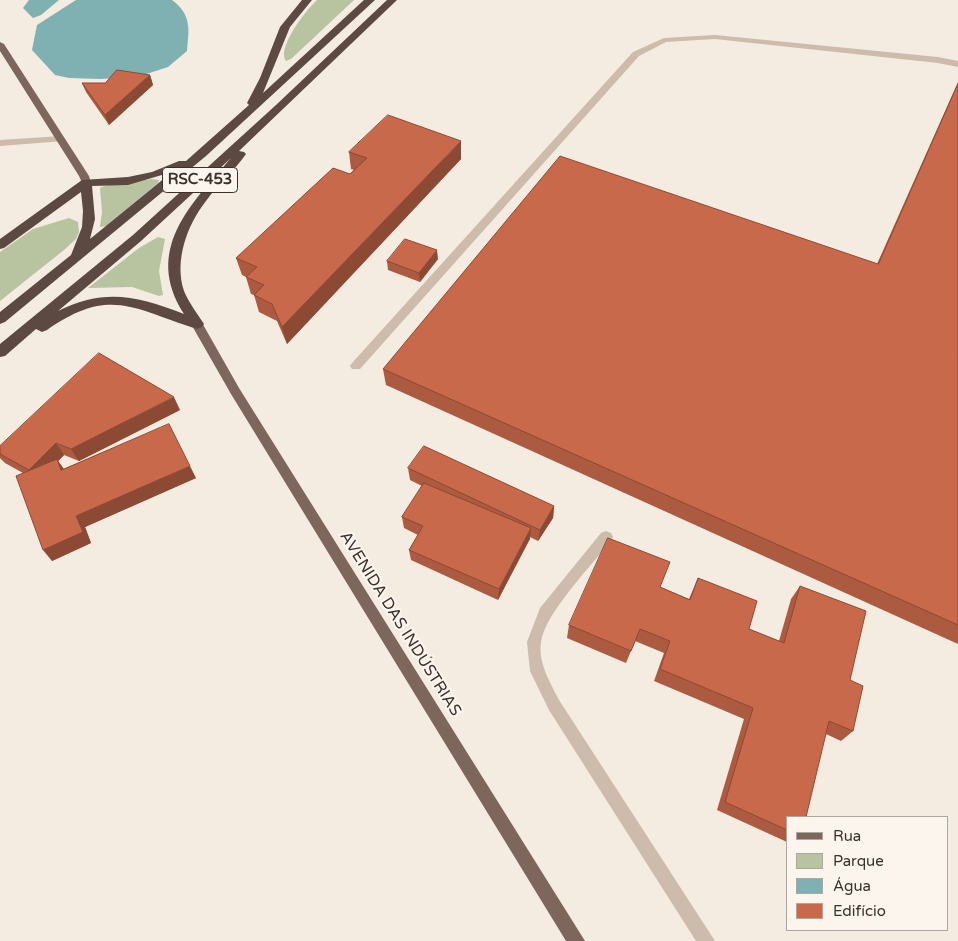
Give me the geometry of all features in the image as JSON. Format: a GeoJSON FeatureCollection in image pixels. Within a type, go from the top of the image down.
{"type":"FeatureCollection","features":[{"type":"Feature","properties":{"kind":"highway"},"geometry":{"type":"LineString","coordinates":[[249,109],[265,77],[287,21],[297,8],[307,0]]}},
{"type":"Feature","properties":{"kind":"highway","name":"RSC-453"},"geometry":{"type":"LineString","coordinates":[[0,319],[202,154],[370,0]]}},
{"type":"Feature","properties":{"kind":"highway"},"geometry":{"type":"LineString","coordinates":[[373,18],[384,0]]}},
{"type":"Feature","properties":{"kind":"highway","name":"RSC-453"},"geometry":{"type":"LineString","coordinates":[[0,352],[137,238],[256,129],[392,0]]}},
{"type":"Feature","properties":{"kind":"highway"},"geometry":{"type":"LineString","coordinates":[[197,324],[177,290],[175,267],[177,250],[185,227],[197,204],[239,156],[256,129]]}},
{"type":"Feature","properties":{"kind":"highway"},"geometry":{"type":"LineString","coordinates":[[0,245],[86,183],[128,181],[155,175],[202,154]]}},
{"type":"Feature","properties":{"kind":"highway"},"geometry":{"type":"LineString","coordinates":[[68,264],[86,238],[90,222],[86,183]]}},
{"type":"Feature","properties":{"kind":"highway"},"geometry":{"type":"LineString","coordinates":[[0,357],[51,320],[88,304],[106,301],[133,302],[197,324]]}},
{"type":"Feature","properties":{"kind":"main road"},"geometry":{"type":"LineString","coordinates":[[0,44],[84,176],[86,183]]}},
{"type":"Feature","properties":{"kind":"main road","name":"AVENIDA DAS INDÚSTRIAS"},"geometry":{"type":"LineString","coordinates":[[197,324],[235,391],[576,941]]}},
{"type":"Feature","properties":{"kind":"lane"},"geometry":{"type":"LineString","coordinates":[[356,366],[547,159],[636,54],[664,40],[715,37],[938,60],[958,64]]}},
{"type":"Feature","properties":{"kind":"lane"},"geometry":{"type":"LineString","coordinates":[[0,143],[61,139]]}},
{"type":"Feature","properties":{"kind":"lane"},"geometry":{"type":"LineString","coordinates":[[606,537],[545,613],[534,642],[537,671],[554,705],[706,941]]}},
{"type":"Feature","properties":{"kind":"green space"},"geometry":{"type":"Polygon","coordinates":[[[317,0],[354,0],[291,59],[286,61],[284,55],[285,47],[289,38],[300,20],[317,0]]]}},
{"type":"Feature","properties":{"kind":"green space"},"geometry":{"type":"Polygon","coordinates":[[[151,179],[159,180],[158,183],[106,226],[100,227],[102,212],[100,188],[116,183],[151,179]]]}},
{"type":"Feature","properties":{"kind":"green space"},"geometry":{"type":"Polygon","coordinates":[[[69,218],[78,222],[79,232],[76,239],[0,301],[0,252],[33,229],[69,218]]]}},
{"type":"Feature","properties":{"kind":"green space"},"geometry":{"type":"Polygon","coordinates":[[[158,237],[165,239],[159,271],[163,295],[159,296],[132,287],[88,288],[139,248],[158,237]]]}},
{"type":"Feature","properties":{"kind":"water"},"geometry":{"type":"Polygon","coordinates":[[[29,0],[59,0],[41,15],[33,18],[23,8],[29,0]]]}},
{"type":"Feature","properties":{"kind":"water"},"geometry":{"type":"Polygon","coordinates":[[[76,0],[172,0],[183,11],[188,23],[187,51],[168,67],[137,77],[100,79],[69,78],[55,75],[32,50],[37,25],[76,0]]]}},
{"type":"Feature","properties":{"kind":"building"},"geometry":{"type":"Polygon","coordinates":[[[117,70],[150,75],[105,115],[82,83],[105,83],[117,70]]]}},
{"type":"Feature","properties":{"kind":"building"},"geometry":{"type":"Polygon","coordinates":[[[958,84],[958,625],[383,369],[560,156],[878,264],[958,84]]]}},
{"type":"Feature","properties":{"kind":"building"},"geometry":{"type":"Polygon","coordinates":[[[388,115],[461,141],[282,327],[272,304],[254,295],[264,285],[246,277],[257,267],[236,258],[333,168],[350,174],[367,158],[349,152],[388,115]]]}},
{"type":"Feature","properties":{"kind":"building"},"geometry":{"type":"Polygon","coordinates":[[[405,239],[437,250],[419,273],[387,261],[405,239]]]}},
{"type":"Feature","properties":{"kind":"building"},"geometry":{"type":"Polygon","coordinates":[[[99,353],[174,397],[71,449],[56,443],[29,470],[0,454],[0,446],[99,353]]]}},
{"type":"Feature","properties":{"kind":"building"},"geometry":{"type":"Polygon","coordinates":[[[169,424],[190,466],[76,516],[83,532],[43,550],[16,476],[57,459],[61,470],[169,424]]]}},
{"type":"Feature","properties":{"kind":"building"},"geometry":{"type":"Polygon","coordinates":[[[424,446],[554,506],[540,530],[408,468],[424,446]]]}},
{"type":"Feature","properties":{"kind":"building"},"geometry":{"type":"Polygon","coordinates":[[[424,483],[531,528],[499,589],[409,550],[423,526],[402,517],[424,483]]]}},
{"type":"Feature","properties":{"kind":"building"},"geometry":{"type":"Polygon","coordinates":[[[608,538],[670,562],[660,587],[690,600],[698,578],[757,601],[749,629],[784,643],[800,586],[866,611],[850,680],[863,686],[853,731],[829,721],[806,816],[786,816],[786,830],[725,802],[753,708],[660,669],[670,641],[640,629],[631,651],[569,625],[608,538]]]}}]}
